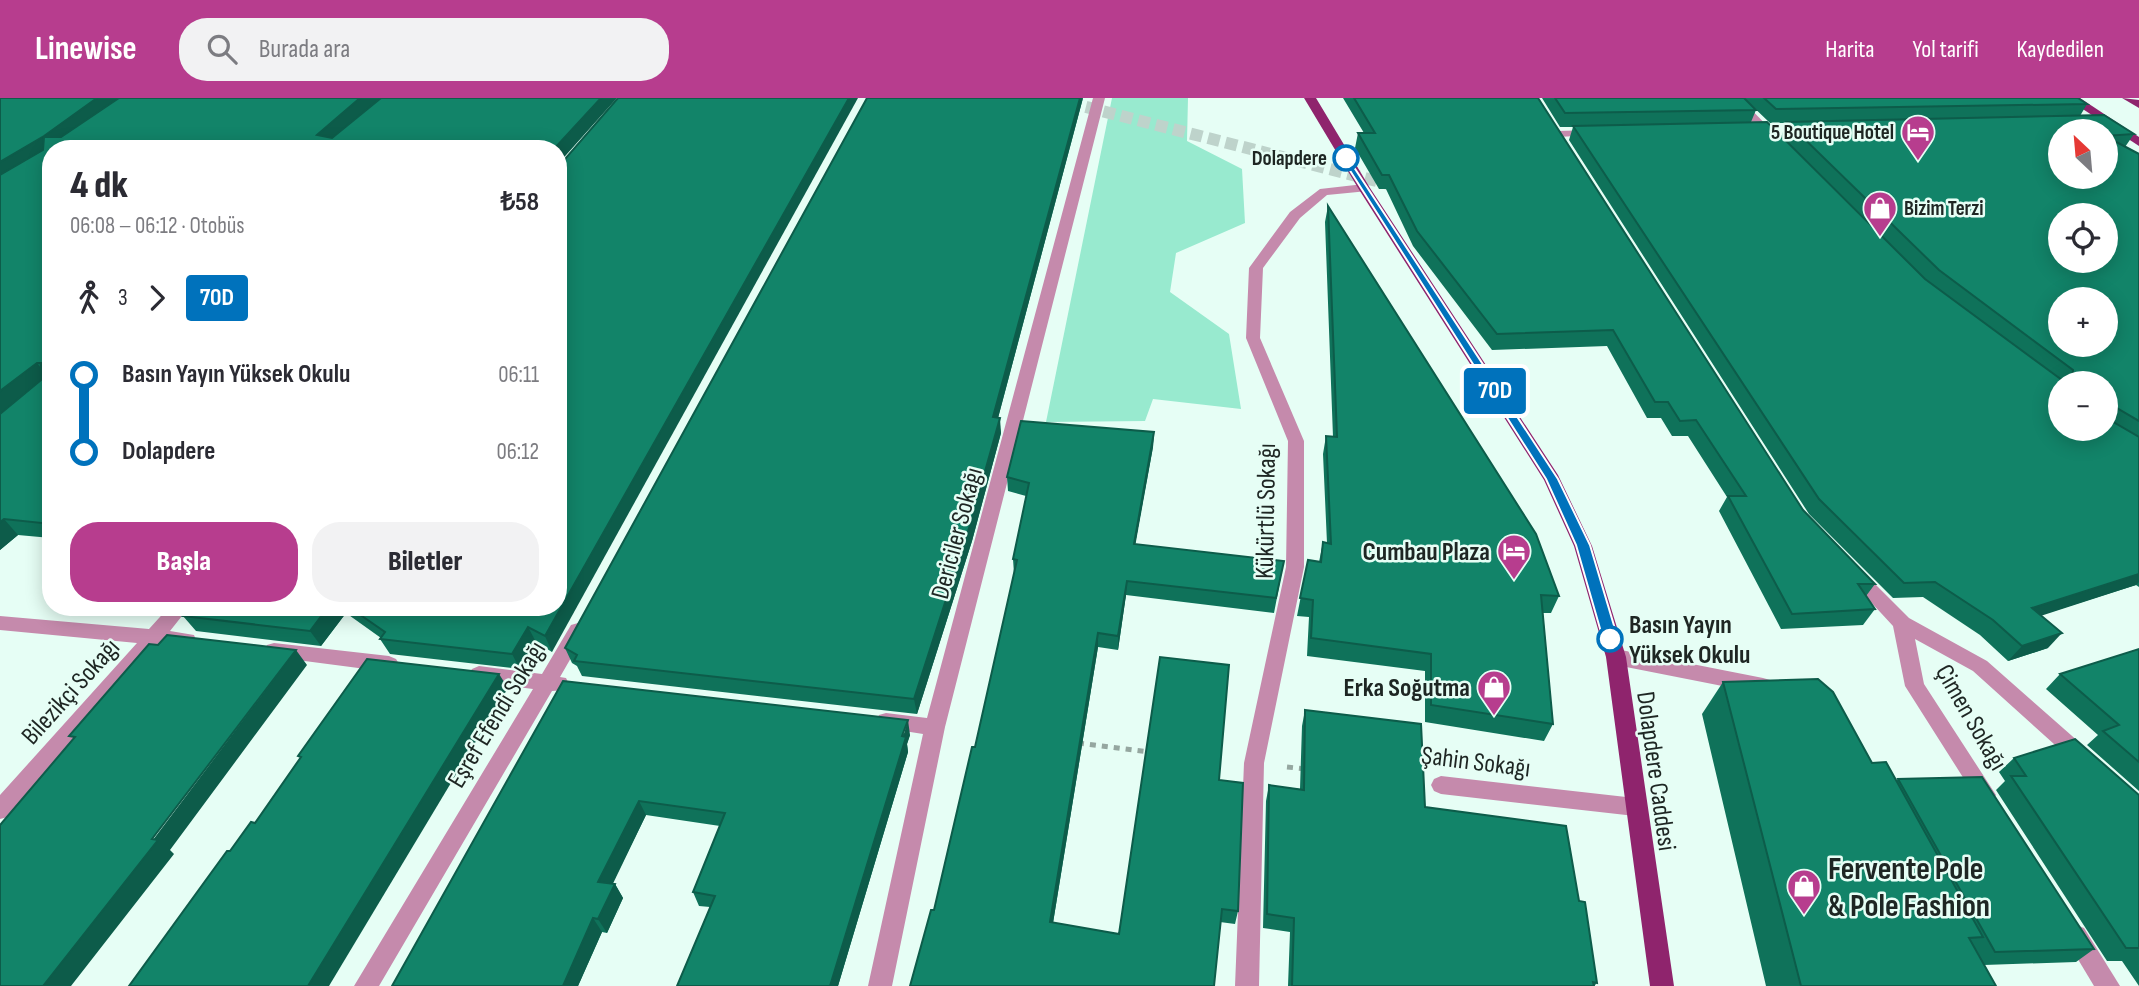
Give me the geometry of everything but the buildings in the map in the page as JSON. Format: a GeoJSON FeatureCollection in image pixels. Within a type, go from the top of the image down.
{"type":"FeatureCollection","features":[{"type":"Feature","properties":{"kind":"main road","name":"Dolapdere Caddesi"},"geometry":{"type":"LineString","coordinates":[[1310,98],[1364,188],[1552,479],[1583,545],[1616,657],[1662,986]]}},
{"type":"Feature","properties":{"kind":"main road"},"geometry":{"type":"LineString","coordinates":[[2072,98],[2102,119]]}},
{"type":"Feature","properties":{"kind":"main road"},"geometry":{"type":"LineString","coordinates":[[2128,98],[2139,105]]}},
{"type":"Feature","properties":{"kind":"main road"},"geometry":{"type":"LineString","coordinates":[[2118,129],[2139,142]]}},
{"type":"Feature","properties":{"kind":"street","name":"Dericiler Sokağı"},"geometry":{"type":"LineString","coordinates":[[880,986],[934,727],[1099,98]]}},
{"type":"Feature","properties":{"kind":"street"},"geometry":{"type":"LineString","coordinates":[[1734,98],[1787,151]]}},
{"type":"Feature","properties":{"kind":"street"},"geometry":{"type":"LineString","coordinates":[[1545,116],[1561,140],[1610,133]]}},
{"type":"Feature","properties":{"kind":"street","name":"Kükürtlü Sokağı"},"geometry":{"type":"LineString","coordinates":[[1247,986],[1254,764],[1295,567],[1296,442],[1253,338],[1256,268],[1294,215],[1324,192],[1364,188]]}},
{"type":"Feature","properties":{"kind":"street"},"geometry":{"type":"LineString","coordinates":[[1847,567],[1902,623],[1980,666],[2099,772]]}},
{"type":"Feature","properties":{"kind":"street","name":"Bilezikçi Sokağı"},"geometry":{"type":"LineString","coordinates":[[0,810],[172,616]]}},
{"type":"Feature","properties":{"kind":"street","name":"Eşref Efendi Sokağı"},"geometry":{"type":"LineString","coordinates":[[366,986],[549,682],[582,621]]}},
{"type":"Feature","properties":{"kind":"street","name":"Çimen Sokağı"},"geometry":{"type":"LineString","coordinates":[[1902,623],[1915,686],[1997,813]]}},
{"type":"Feature","properties":{"kind":"street"},"geometry":{"type":"LineString","coordinates":[[0,624],[209,643]]}},
{"type":"Feature","properties":{"kind":"street"},"geometry":{"type":"LineString","coordinates":[[249,648],[413,667]]}},
{"type":"Feature","properties":{"kind":"street"},"geometry":{"type":"LineString","coordinates":[[1616,657],[1789,691]]}},
{"type":"Feature","properties":{"kind":"street"},"geometry":{"type":"LineString","coordinates":[[454,671],[576,686]]}},
{"type":"Feature","properties":{"kind":"street"},"geometry":{"type":"LineString","coordinates":[[866,719],[934,727]]}},
{"type":"Feature","properties":{"kind":"street","name":"Şahin Sokağı"},"geometry":{"type":"LineString","coordinates":[[1441,785],[1635,807]]}},
{"type":"Feature","properties":{"kind":"street"},"geometry":{"type":"LineString","coordinates":[[2063,917],[2108,986]]}},
{"type":"Feature","properties":{"kind":"path"},"geometry":{"type":"LineString","coordinates":[[1073,743],[1156,752]]}},
{"type":"Feature","properties":{"kind":"path"},"geometry":{"type":"LineString","coordinates":[[1254,764],[1321,771]]}},
{"type":"Feature","properties":{"kind":"green space"},"geometry":{"type":"Polygon","coordinates":[[[1112,98],[1188,98],[1187,141],[1242,169],[1245,223],[1176,253],[1170,292],[1229,334],[1241,409],[1153,399],[1145,421],[1046,422],[1112,98]]]}},
{"type":"Feature","properties":{"kind":"tunnel"},"geometry":{"type":"LineString","coordinates":[[1051,98],[1396,186]]}},
{"type":"Feature","properties":{"kind":"bus line","name":"70D"},"geometry":{"type":"LineString","coordinates":[[1346,158],[1552,479],[1583,545],[1610,639]]}},
{"type":"Feature","properties":{"kind":"place","name":"Dolapdere"},"geometry":{"type":"Point","coordinates":[1346,158]}},
{"type":"Feature","properties":{"kind":"place","name":"5 Boutique Hotel"},"geometry":{"type":"Point","coordinates":[1918,162]}},
{"type":"Feature","properties":{"kind":"place","name":"Bizim Terzi"},"geometry":{"type":"Point","coordinates":[1880,238]}},
{"type":"Feature","properties":{"kind":"place","name":"Cumbau Plaza"},"geometry":{"type":"Point","coordinates":[1514,581]}},
{"type":"Feature","properties":{"kind":"place","name":"Basın Yayın Yüksek Okulu"},"geometry":{"type":"Point","coordinates":[1610,639]}},
{"type":"Feature","properties":{"kind":"place","name":"Erka Soğutma"},"geometry":{"type":"Point","coordinates":[1494,717]}},
{"type":"Feature","properties":{"kind":"place","name":"Fervente Pole & Pole Fashion"},"geometry":{"type":"Point","coordinates":[1804,916]}}]}
